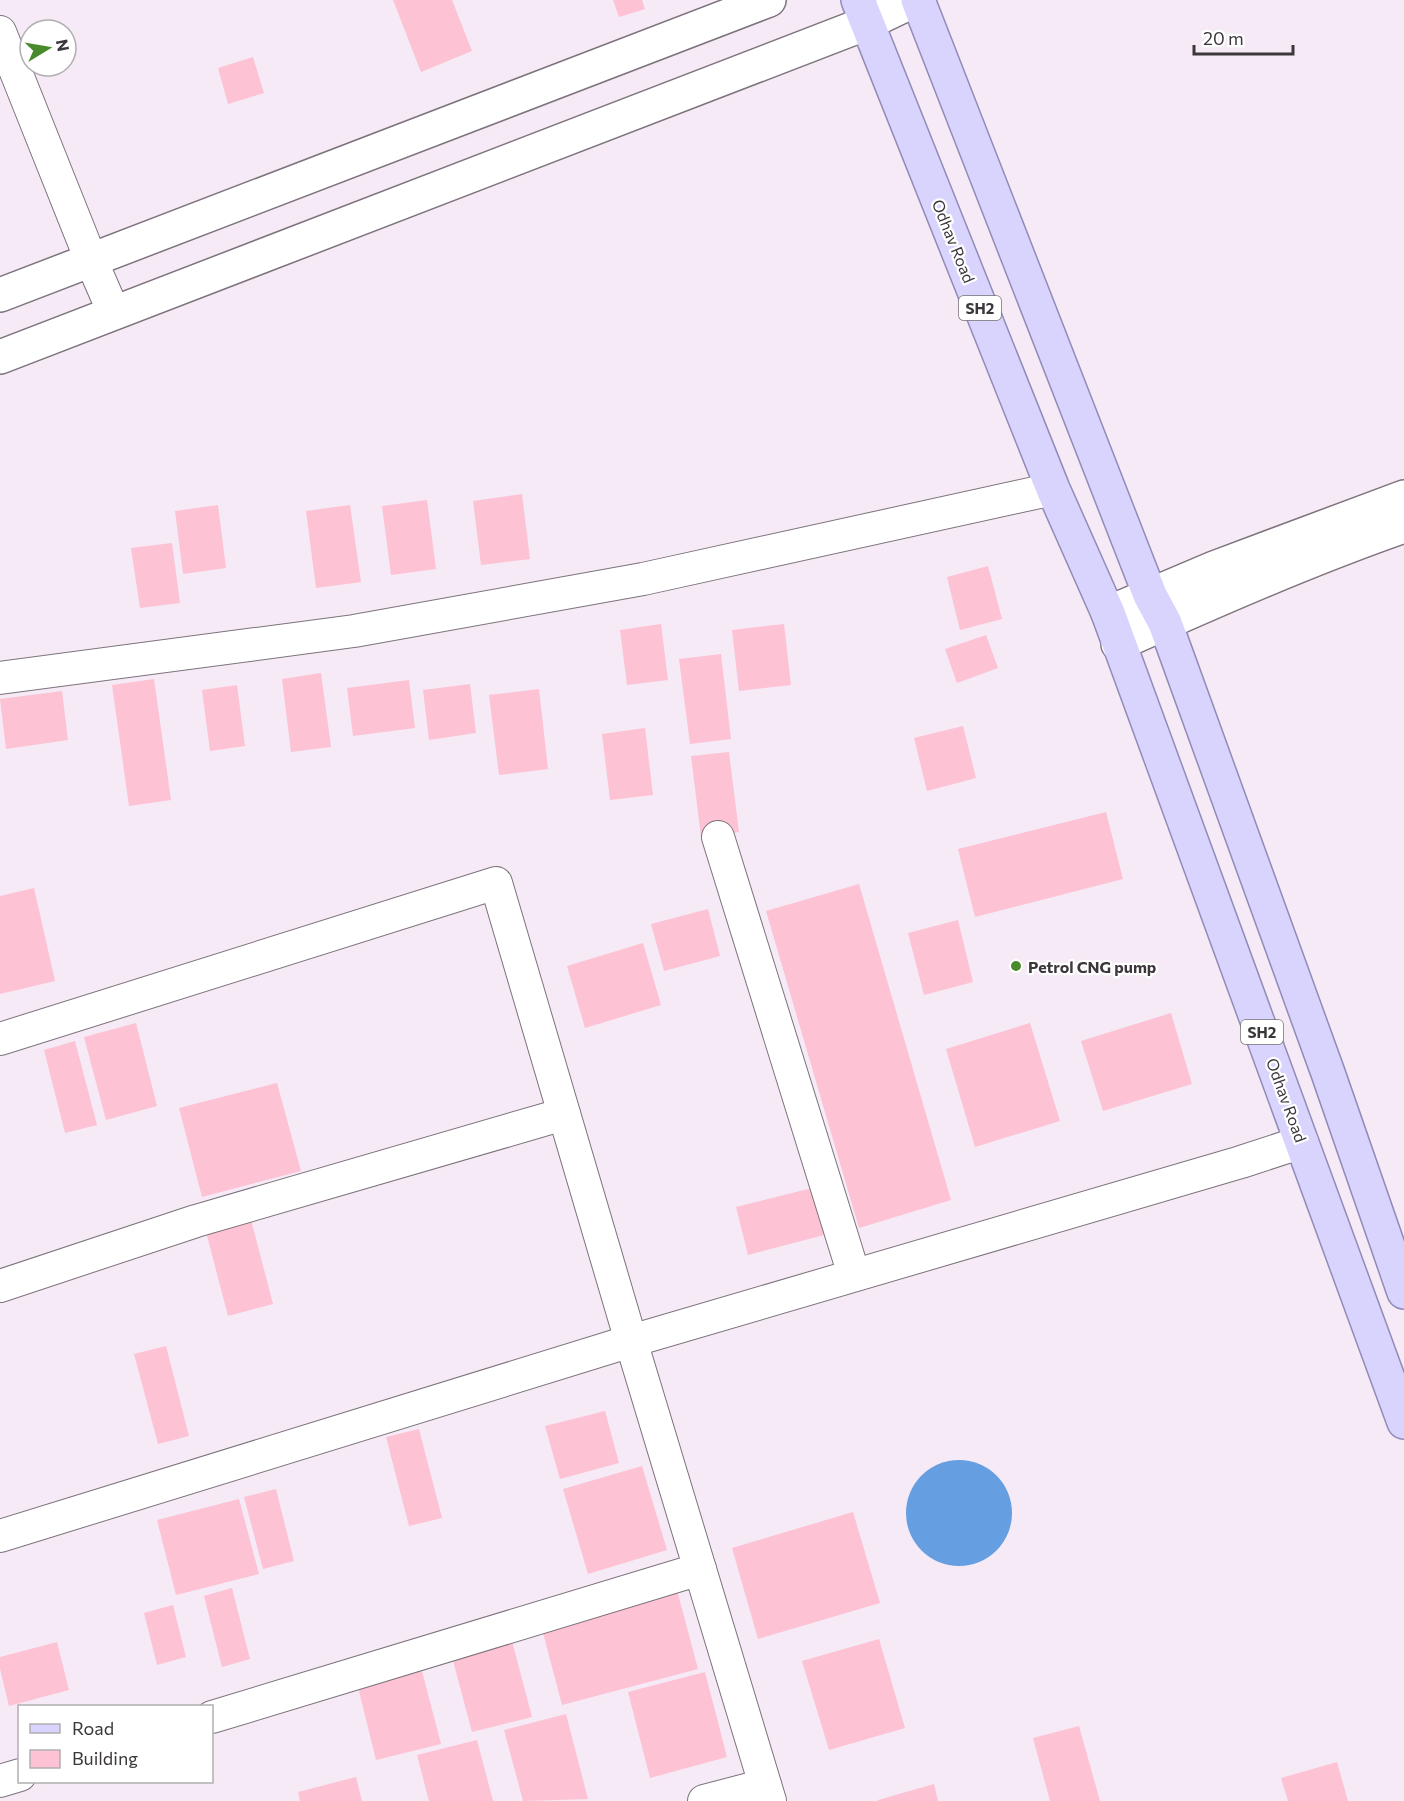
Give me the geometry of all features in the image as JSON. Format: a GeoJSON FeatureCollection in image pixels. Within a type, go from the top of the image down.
{"type":"FeatureCollection","features":[{"type":"Feature","properties":{"kind":"main road","name":"SH2"},"geometry":{"type":"LineString","coordinates":[[917,0],[1157,609],[1328,1073],[1404,1292]]}},
{"type":"Feature","properties":{"kind":"main road","name":"Odhav Road"},"geometry":{"type":"LineString","coordinates":[[862,12],[1053,489],[1108,613]]}},
{"type":"Feature","properties":{"kind":"main road","name":"SH2"},"geometry":{"type":"LineString","coordinates":[[1108,613],[1118,644]]}},
{"type":"Feature","properties":{"kind":"main road","name":"Odhav Road"},"geometry":{"type":"LineString","coordinates":[[1118,644],[1404,1422]]}},
{"type":"Feature","properties":{"kind":"street"},"geometry":{"type":"LineString","coordinates":[[0,295],[769,0]]}},
{"type":"Feature","properties":{"kind":"street"},"geometry":{"type":"LineString","coordinates":[[0,357],[862,12],[917,0]]}},
{"type":"Feature","properties":{"kind":"street"},"geometry":{"type":"LineString","coordinates":[[0,32],[114,313]]}},
{"type":"Feature","properties":{"kind":"street"},"geometry":{"type":"LineString","coordinates":[[0,678],[354,632],[643,579],[1053,489]]}},
{"type":"Feature","properties":{"kind":"street"},"geometry":{"type":"LineString","coordinates":[[1118,644],[1157,609],[1344,518],[1404,497]]}},
{"type":"Feature","properties":{"kind":"street"},"geometry":{"type":"LineString","coordinates":[[1108,613],[1157,609],[1404,526]]}},
{"type":"Feature","properties":{"kind":"street"},"geometry":{"type":"LineString","coordinates":[[718,837],[854,1275]]}},
{"type":"Feature","properties":{"kind":"street"},"geometry":{"type":"LineString","coordinates":[[0,1039],[496,883],[767,1793],[704,1801]]}},
{"type":"Feature","properties":{"kind":"street"},"geometry":{"type":"LineString","coordinates":[[0,1286],[196,1221],[564,1114]]}},
{"type":"Feature","properties":{"kind":"street"},"geometry":{"type":"LineString","coordinates":[[0,1536],[631,1341],[1229,1166],[1302,1142]]}},
{"type":"Feature","properties":{"kind":"street"},"geometry":{"type":"LineString","coordinates":[[213,1717],[700,1569]]}},
{"type":"Feature","properties":{"kind":"street"},"geometry":{"type":"LineString","coordinates":[[0,1781],[18,1776]]}},
{"type":"Feature","properties":{"kind":"water"},"geometry":{"type":"Polygon","coordinates":[[[959,1460],[979,1464],[997,1475],[1008,1493],[1012,1513],[1008,1533],[997,1551],[979,1562],[959,1566],[939,1562],[921,1551],[910,1533],[906,1513],[910,1493],[921,1475],[939,1464],[959,1460]]]}},
{"type":"Feature","properties":{"kind":"building"},"geometry":{"type":"Polygon","coordinates":[[[393,0],[452,0],[472,51],[421,72],[393,0]]]}},
{"type":"Feature","properties":{"kind":"building"},"geometry":{"type":"Polygon","coordinates":[[[613,0],[642,0],[645,9],[619,17],[613,0]]]}},
{"type":"Feature","properties":{"kind":"building"},"geometry":{"type":"Polygon","coordinates":[[[253,57],[264,93],[228,104],[218,68],[253,57]]]}},
{"type":"Feature","properties":{"kind":"building"},"geometry":{"type":"Polygon","coordinates":[[[522,494],[530,559],[481,565],[473,501],[522,494]]]}},
{"type":"Feature","properties":{"kind":"building"},"geometry":{"type":"Polygon","coordinates":[[[427,500],[436,569],[391,575],[382,506],[427,500]]]}},
{"type":"Feature","properties":{"kind":"building"},"geometry":{"type":"Polygon","coordinates":[[[218,505],[226,568],[183,574],[175,511],[218,505]]]}},
{"type":"Feature","properties":{"kind":"building"},"geometry":{"type":"Polygon","coordinates":[[[350,505],[361,582],[316,588],[306,511],[350,505]]]}},
{"type":"Feature","properties":{"kind":"building"},"geometry":{"type":"Polygon","coordinates":[[[172,543],[180,603],[140,608],[131,548],[172,543]]]}},
{"type":"Feature","properties":{"kind":"building"},"geometry":{"type":"Polygon","coordinates":[[[988,566],[1002,619],[960,630],[947,577],[988,566]]]}},
{"type":"Feature","properties":{"kind":"building"},"geometry":{"type":"Polygon","coordinates":[[[661,624],[668,680],[627,685],[620,630],[661,624]]]}},
{"type":"Feature","properties":{"kind":"building"},"geometry":{"type":"Polygon","coordinates":[[[784,624],[791,685],[739,691],[732,630],[784,624]]]}},
{"type":"Feature","properties":{"kind":"building"},"geometry":{"type":"Polygon","coordinates":[[[986,635],[998,668],[957,683],[945,649],[986,635]]]}},
{"type":"Feature","properties":{"kind":"building"},"geometry":{"type":"Polygon","coordinates":[[[721,654],[731,739],[690,744],[679,659],[721,654]]]}},
{"type":"Feature","properties":{"kind":"building"},"geometry":{"type":"Polygon","coordinates":[[[321,673],[331,747],[291,752],[282,679],[321,673]]]}},
{"type":"Feature","properties":{"kind":"building"},"geometry":{"type":"Polygon","coordinates":[[[154,679],[171,800],[129,806],[112,685],[154,679]]]}},
{"type":"Feature","properties":{"kind":"building"},"geometry":{"type":"Polygon","coordinates":[[[409,680],[415,728],[353,736],[347,688],[409,680]]]}},
{"type":"Feature","properties":{"kind":"building"},"geometry":{"type":"Polygon","coordinates":[[[470,684],[476,733],[429,740],[423,690],[470,684]]]}},
{"type":"Feature","properties":{"kind":"building"},"geometry":{"type":"Polygon","coordinates":[[[237,685],[245,746],[210,751],[202,690],[237,685]]]}},
{"type":"Feature","properties":{"kind":"building"},"geometry":{"type":"Polygon","coordinates":[[[539,689],[548,769],[499,775],[489,695],[539,689]]]}},
{"type":"Feature","properties":{"kind":"building"},"geometry":{"type":"Polygon","coordinates":[[[62,691],[68,740],[6,749],[0,699],[62,691]]]}},
{"type":"Feature","properties":{"kind":"building"},"geometry":{"type":"Polygon","coordinates":[[[963,726],[976,778],[927,791],[914,738],[963,726]]]}},
{"type":"Feature","properties":{"kind":"building"},"geometry":{"type":"Polygon","coordinates":[[[645,728],[653,795],[610,800],[602,734],[645,728]]]}},
{"type":"Feature","properties":{"kind":"building"},"geometry":{"type":"Polygon","coordinates":[[[729,752],[739,832],[701,837],[691,756],[729,752]]]}},
{"type":"Feature","properties":{"kind":"building"},"geometry":{"type":"Polygon","coordinates":[[[1106,812],[1123,879],[975,917],[958,849],[1106,812]]]}},
{"type":"Feature","properties":{"kind":"building"},"geometry":{"type":"Polygon","coordinates":[[[859,884],[951,1200],[859,1228],[766,911],[859,884]]]}},
{"type":"Feature","properties":{"kind":"building"},"geometry":{"type":"Polygon","coordinates":[[[34,888],[55,981],[0,994],[0,896],[34,888]]]}},
{"type":"Feature","properties":{"kind":"building"},"geometry":{"type":"Polygon","coordinates":[[[708,909],[720,956],[664,971],[651,924],[708,909]]]}},
{"type":"Feature","properties":{"kind":"building"},"geometry":{"type":"Polygon","coordinates":[[[958,920],[973,982],[924,995],[908,933],[958,920]]]}},
{"type":"Feature","properties":{"kind":"building"},"geometry":{"type":"Polygon","coordinates":[[[643,943],[661,1005],[585,1028],[567,966],[643,943]]]}},
{"type":"Feature","properties":{"kind":"building"},"geometry":{"type":"Polygon","coordinates":[[[1171,1013],[1192,1084],[1103,1111],[1081,1041],[1171,1013]]]}},
{"type":"Feature","properties":{"kind":"building"},"geometry":{"type":"Polygon","coordinates":[[[136,1023],[157,1106],[106,1120],[84,1037],[136,1023]]]}},
{"type":"Feature","properties":{"kind":"building"},"geometry":{"type":"Polygon","coordinates":[[[1030,1023],[1060,1121],[975,1147],[946,1049],[1030,1023]]]}},
{"type":"Feature","properties":{"kind":"building"},"geometry":{"type":"Polygon","coordinates":[[[75,1041],[97,1125],[65,1133],[44,1050],[75,1041]]]}},
{"type":"Feature","properties":{"kind":"building"},"geometry":{"type":"Polygon","coordinates":[[[277,1083],[301,1171],[202,1197],[179,1108],[277,1083]]]}},
{"type":"Feature","properties":{"kind":"building"},"geometry":{"type":"Polygon","coordinates":[[[816,1187],[828,1234],[748,1255],[736,1207],[816,1187]]]}},
{"type":"Feature","properties":{"kind":"building"},"geometry":{"type":"Polygon","coordinates":[[[250,1216],[273,1304],[228,1316],[205,1228],[250,1216]]]}},
{"type":"Feature","properties":{"kind":"building"},"geometry":{"type":"Polygon","coordinates":[[[166,1346],[189,1436],[158,1444],[134,1354],[166,1346]]]}},
{"type":"Feature","properties":{"kind":"building"},"geometry":{"type":"Polygon","coordinates":[[[605,1411],[619,1463],[560,1479],[545,1426],[605,1411]]]}},
{"type":"Feature","properties":{"kind":"building"},"geometry":{"type":"Polygon","coordinates":[[[419,1429],[442,1518],[409,1526],[386,1437],[419,1429]]]}},
{"type":"Feature","properties":{"kind":"building"},"geometry":{"type":"Polygon","coordinates":[[[642,1466],[667,1550],[588,1574],[563,1489],[642,1466]]]}},
{"type":"Feature","properties":{"kind":"building"},"geometry":{"type":"Polygon","coordinates":[[[276,1489],[294,1561],[263,1569],[244,1497],[276,1489]]]}},
{"type":"Feature","properties":{"kind":"building"},"geometry":{"type":"Polygon","coordinates":[[[239,1499],[259,1574],[176,1595],[157,1520],[239,1499]]]}},
{"type":"Feature","properties":{"kind":"building"},"geometry":{"type":"Polygon","coordinates":[[[853,1512],[880,1603],[758,1639],[732,1548],[853,1512]]]}},
{"type":"Feature","properties":{"kind":"building"},"geometry":{"type":"Polygon","coordinates":[[[232,1588],[250,1659],[222,1667],[204,1596],[232,1588]]]}},
{"type":"Feature","properties":{"kind":"building"},"geometry":{"type":"Polygon","coordinates":[[[677,1590],[698,1669],[562,1705],[541,1625],[677,1590]]]}},
{"type":"Feature","properties":{"kind":"building"},"geometry":{"type":"Polygon","coordinates":[[[173,1605],[186,1657],[157,1665],[144,1613],[173,1605]]]}},
{"type":"Feature","properties":{"kind":"building"},"geometry":{"type":"Polygon","coordinates":[[[879,1639],[905,1728],[829,1750],[802,1661],[879,1639]]]}},
{"type":"Feature","properties":{"kind":"building"},"geometry":{"type":"Polygon","coordinates":[[[512,1641],[532,1717],[472,1732],[452,1657],[512,1641]]]}},
{"type":"Feature","properties":{"kind":"building"},"geometry":{"type":"Polygon","coordinates":[[[57,1642],[69,1690],[9,1706],[0,1669],[0,1657],[57,1642]]]}},
{"type":"Feature","properties":{"kind":"building"},"geometry":{"type":"Polygon","coordinates":[[[422,1671],[441,1744],[376,1760],[358,1687],[422,1671]]]}},
{"type":"Feature","properties":{"kind":"building"},"geometry":{"type":"Polygon","coordinates":[[[705,1672],[727,1757],[650,1778],[628,1692],[705,1672]]]}},
{"type":"Feature","properties":{"kind":"building"},"geometry":{"type":"Polygon","coordinates":[[[566,1714],[588,1799],[523,1801],[504,1730],[566,1714]]]}},
{"type":"Feature","properties":{"kind":"building"},"geometry":{"type":"Polygon","coordinates":[[[1079,1726],[1100,1801],[1050,1801],[1033,1738],[1079,1726]]]}},
{"type":"Feature","properties":{"kind":"building"},"geometry":{"type":"Polygon","coordinates":[[[477,1740],[493,1801],[429,1801],[417,1755],[477,1740]]]}},
{"type":"Feature","properties":{"kind":"building"},"geometry":{"type":"Polygon","coordinates":[[[1337,1762],[1348,1801],[1288,1801],[1281,1778],[1337,1762]]]}},
{"type":"Feature","properties":{"kind":"building"},"geometry":{"type":"Polygon","coordinates":[[[356,1777],[362,1801],[300,1801],[298,1792],[356,1777]]]}},
{"type":"Feature","properties":{"kind":"building"},"geometry":{"type":"Polygon","coordinates":[[[934,1784],[938,1801],[878,1801],[878,1800],[934,1784]]]}},
{"type":"Feature","properties":{"kind":"place","name":"Petrol CNG pump"},"geometry":{"type":"Point","coordinates":[1016,966]}}]}
